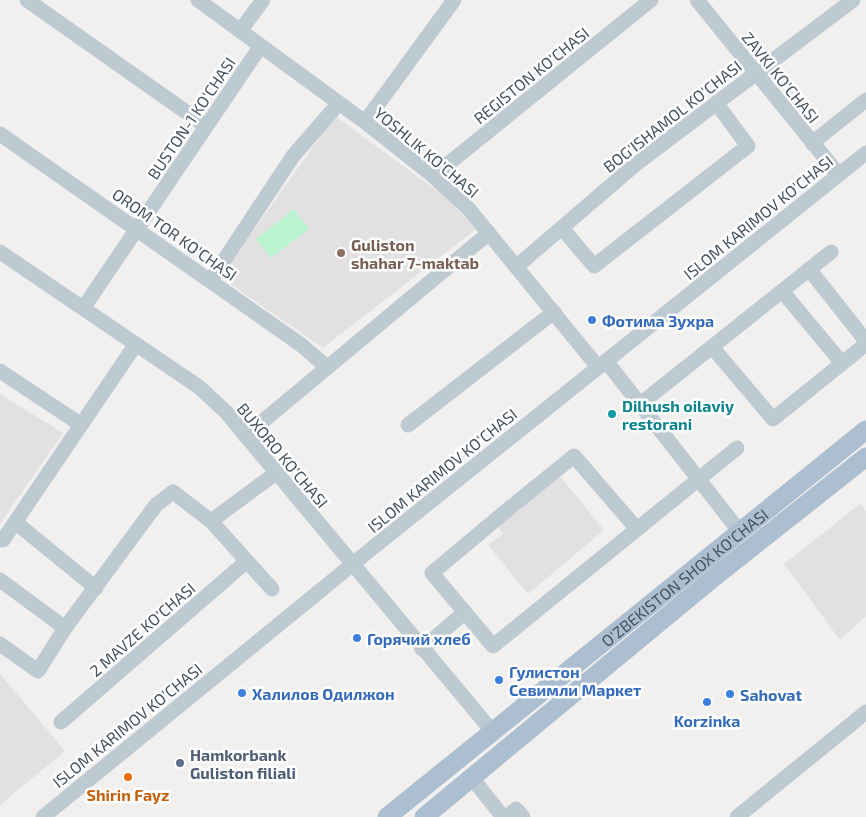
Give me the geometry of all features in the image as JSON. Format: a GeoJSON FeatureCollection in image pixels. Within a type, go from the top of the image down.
{"type":"FeatureCollection","features":[{"type":"Feature","properties":{"kind":"main road","name":"O'ZBEKISTON SHOX KO'CHASI"},"geometry":{"type":"LineString","coordinates":[[387,817],[866,430]]}},
{"type":"Feature","properties":{"kind":"main road","name":"O'ZBEKISTON SHOX KO'CHASI"},"geometry":{"type":"LineString","coordinates":[[424,817],[713,578],[866,457]]}},
{"type":"Feature","properties":{"kind":"street"},"geometry":{"type":"LineString","coordinates":[[28,0],[206,126]]}},
{"type":"Feature","properties":{"kind":"street","name":"YOSHLIK KO'CHASI"},"geometry":{"type":"LineString","coordinates":[[198,0],[365,122],[433,176],[468,208],[554,312],[640,405],[740,532]]}},
{"type":"Feature","properties":{"kind":"street"},"geometry":{"type":"LineString","coordinates":[[240,31],[263,0]]}},
{"type":"Feature","properties":{"kind":"street"},"geometry":{"type":"LineString","coordinates":[[365,122],[454,0]]}},
{"type":"Feature","properties":{"kind":"street","name":"REGISTON KO'CHASI"},"geometry":{"type":"LineString","coordinates":[[433,176],[651,0]]}},
{"type":"Feature","properties":{"kind":"street","name":"ZAVKI KO'CHASI"},"geometry":{"type":"LineString","coordinates":[[697,0],[839,175]]}},
{"type":"Feature","properties":{"kind":"street","name":"BOG'ISHAMOL KO'CHASI"},"geometry":{"type":"LineString","coordinates":[[516,266],[636,164],[853,0]]}},
{"type":"Feature","properties":{"kind":"street","name":"BUSTON-1 KO'CHASI"},"geometry":{"type":"LineString","coordinates":[[84,307],[260,47]]}},
{"type":"Feature","properties":{"kind":"street"},"geometry":{"type":"LineString","coordinates":[[812,143],[866,100]]}},
{"type":"Feature","properties":{"kind":"street"},"geometry":{"type":"LineString","coordinates":[[211,280],[293,156],[339,103]]}},
{"type":"Feature","properties":{"kind":"street"},"geometry":{"type":"LineString","coordinates":[[562,228],[594,266],[748,146],[716,103]]}},
{"type":"Feature","properties":{"kind":"street","name":"OROM TOR KO'CHASI"},"geometry":{"type":"LineString","coordinates":[[0,134],[211,280],[300,344],[327,366]]}},
{"type":"Feature","properties":{"kind":"street","name":"ISLOM KARIMOV KO'CHASI"},"geometry":{"type":"LineString","coordinates":[[43,817],[352,565],[866,154]]}},
{"type":"Feature","properties":{"kind":"street"},"geometry":{"type":"LineString","coordinates":[[245,436],[489,233]]}},
{"type":"Feature","properties":{"kind":"street","name":"BUXORO KO'CHASI"},"geometry":{"type":"LineString","coordinates":[[0,252],[84,307],[199,387],[226,412],[492,731]]}},
{"type":"Feature","properties":{"kind":"street"},"geometry":{"type":"LineString","coordinates":[[640,405],[831,252]]}},
{"type":"Feature","properties":{"kind":"street"},"geometry":{"type":"LineString","coordinates":[[712,347],[773,419],[842,364],[866,342],[809,269]]}},
{"type":"Feature","properties":{"kind":"street"},"geometry":{"type":"LineString","coordinates":[[782,291],[842,364]]}},
{"type":"Feature","properties":{"kind":"street"},"geometry":{"type":"LineString","coordinates":[[408,425],[554,312]]}},
{"type":"Feature","properties":{"kind":"street"},"geometry":{"type":"LineString","coordinates":[[1,541],[136,344]]}},
{"type":"Feature","properties":{"kind":"street"},"geometry":{"type":"LineString","coordinates":[[0,371],[80,424]]}},
{"type":"Feature","properties":{"kind":"street"},"geometry":{"type":"LineString","coordinates":[[637,530],[574,456],[432,573],[493,646],[637,530],[737,448]]}},
{"type":"Feature","properties":{"kind":"street"},"geometry":{"type":"LineString","coordinates":[[211,521],[276,473]]}},
{"type":"Feature","properties":{"kind":"street"},"geometry":{"type":"LineString","coordinates":[[0,644],[38,671],[65,628],[156,505],[173,492],[211,521],[272,589]]}},
{"type":"Feature","properties":{"kind":"street"},"geometry":{"type":"LineString","coordinates":[[15,522],[96,588]]}},
{"type":"Feature","properties":{"kind":"street","name":"2 MAVZE KO'CHASI"},"geometry":{"type":"LineString","coordinates":[[61,722],[247,562]]}},
{"type":"Feature","properties":{"kind":"street"},"geometry":{"type":"LineString","coordinates":[[0,580],[65,628]]}},
{"type":"Feature","properties":{"kind":"street"},"geometry":{"type":"LineString","coordinates":[[422,648],[465,612]]}},
{"type":"Feature","properties":{"kind":"street"},"geometry":{"type":"LineString","coordinates":[[737,817],[866,712]]}},
{"type":"Feature","properties":{"kind":"street"},"geometry":{"type":"LineString","coordinates":[[472,778],[505,817],[516,809],[523,817]]}},
{"type":"Feature","properties":{"kind":"shaded area","name":"Guliston shahar 7-maktab"},"geometry":{"type":"Polygon","coordinates":[[[335,116],[447,198],[476,229],[323,348],[220,277],[335,116]]]}},
{"type":"Feature","properties":{"kind":"shaded area"},"geometry":{"type":"Polygon","coordinates":[[[0,394],[63,433],[0,524],[0,394]]]}},
{"type":"Feature","properties":{"kind":"shaded area"},"geometry":{"type":"Polygon","coordinates":[[[559,475],[604,530],[528,594],[488,545],[503,534],[496,525],[559,475]]]}},
{"type":"Feature","properties":{"kind":"shaded area"},"geometry":{"type":"Polygon","coordinates":[[[860,504],[866,511],[866,616],[840,640],[784,564],[860,504]]]}},
{"type":"Feature","properties":{"kind":"shaded area"},"geometry":{"type":"Polygon","coordinates":[[[0,674],[65,751],[0,805],[0,674]]]}},
{"type":"Feature","properties":{"kind":"green space"},"geometry":{"type":"Polygon","coordinates":[[[294,209],[309,229],[271,258],[256,239],[294,209]]]}},
{"type":"Feature","properties":{"kind":"place","name":"Guliston shahar 7-maktab"},"geometry":{"type":"Point","coordinates":[341,253]}},
{"type":"Feature","properties":{"kind":"place","name":"Фотима Зухра"},"geometry":{"type":"Point","coordinates":[592,320]}},
{"type":"Feature","properties":{"kind":"place","name":"Dilhush oilaviy restorani"},"geometry":{"type":"Point","coordinates":[612,414]}},
{"type":"Feature","properties":{"kind":"place","name":"Горячий хлеб"},"geometry":{"type":"Point","coordinates":[357,638]}},
{"type":"Feature","properties":{"kind":"place","name":"Гулистон Севимли Маркет"},"geometry":{"type":"Point","coordinates":[499,680]}},
{"type":"Feature","properties":{"kind":"place","name":"Халилов Одилжон"},"geometry":{"type":"Point","coordinates":[242,693]}},
{"type":"Feature","properties":{"kind":"place","name":"Sahovat"},"geometry":{"type":"Point","coordinates":[730,694]}},
{"type":"Feature","properties":{"kind":"place","name":"Korzinka"},"geometry":{"type":"Point","coordinates":[707,702]}},
{"type":"Feature","properties":{"kind":"place","name":"Hamkorbank Guliston filiali"},"geometry":{"type":"Point","coordinates":[180,763]}},
{"type":"Feature","properties":{"kind":"place","name":"Shirin Fayz"},"geometry":{"type":"Point","coordinates":[128,777]}}]}
